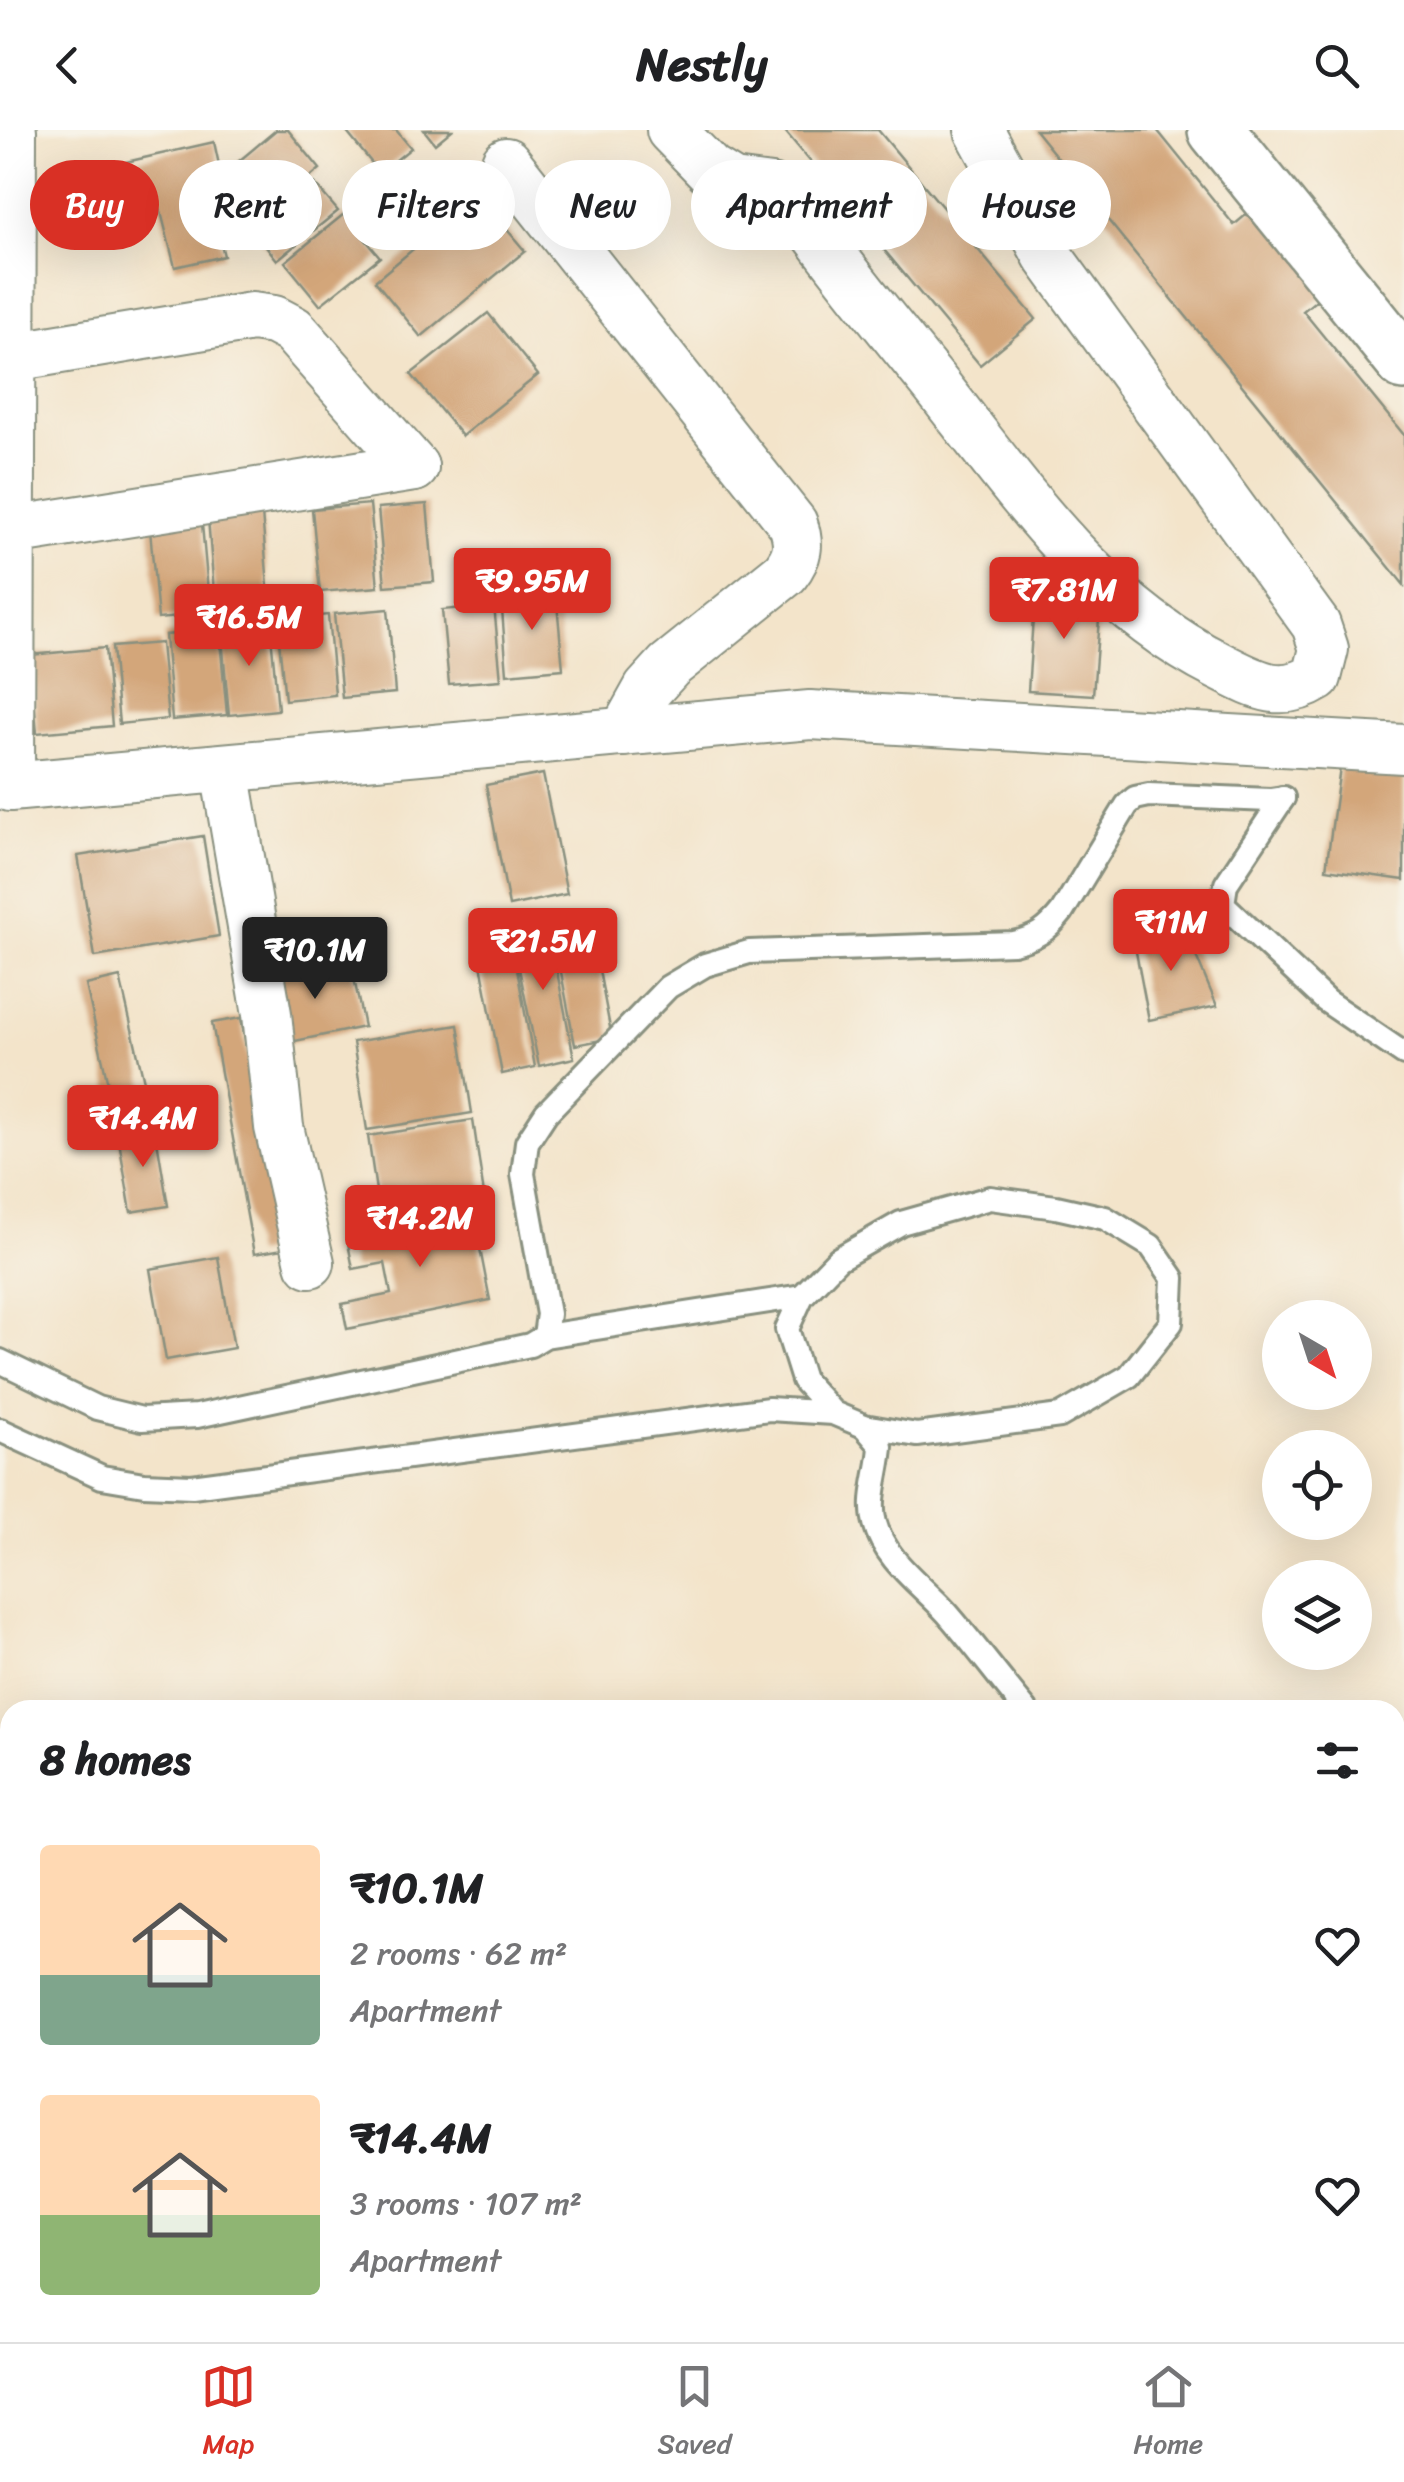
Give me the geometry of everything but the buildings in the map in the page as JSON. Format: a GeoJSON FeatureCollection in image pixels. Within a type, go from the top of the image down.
{"type":"FeatureCollection","features":[{"type":"Feature","properties":{"kind":"street"},"geometry":{"type":"LineString","coordinates":[[12,130],[10,787],[810,715],[1404,749]]}},
{"type":"Feature","properties":{"kind":"street"},"geometry":{"type":"LineString","coordinates":[[671,130],[710,170],[733,184],[771,189],[794,204],[1026,500],[1072,555],[1110,591],[1183,648],[1242,678],[1279,691],[1300,688],[1317,677],[1324,649],[1316,625],[1047,255],[979,130]]}},
{"type":"Feature","properties":{"kind":"street"},"geometry":{"type":"LineString","coordinates":[[1217,130],[1404,362]]}},
{"type":"Feature","properties":{"kind":"street"},"geometry":{"type":"LineString","coordinates":[[515,173],[792,524],[798,538],[797,556],[785,573],[669,666],[648,689],[624,732]]}},
{"type":"Feature","properties":{"kind":"street"},"geometry":{"type":"LineString","coordinates":[[12,356],[252,317],[274,320],[292,330],[414,467],[12,531]]}},
{"type":"Feature","properties":{"kind":"street"},"geometry":{"type":"LineString","coordinates":[[225,770],[268,1014],[279,1128],[310,1263]]}},
{"type":"Feature","properties":{"kind":"lane"},"geometry":{"type":"LineString","coordinates":[[545,1336],[548,1314],[523,1174],[526,1142],[546,1114],[668,986],[705,965],[750,952],[1013,943],[1034,939],[1050,928],[1062,912],[1135,798],[1283,798],[1226,884],[1223,904],[1326,1001],[1399,1043]]}},
{"type":"Feature","properties":{"kind":"lane"},"geometry":{"type":"LineString","coordinates":[[0,1430],[102,1477],[192,1486],[769,1409],[833,1413],[864,1426],[917,1435],[1060,1416],[1129,1376],[1171,1323],[1173,1278],[1151,1246],[1105,1218],[1056,1207],[990,1198],[900,1224],[838,1259],[802,1296],[787,1329],[803,1380],[833,1413]]}},
{"type":"Feature","properties":{"kind":"lane"},"geometry":{"type":"LineString","coordinates":[[2,1368],[97,1408],[142,1419],[217,1412],[530,1346],[545,1336],[802,1296]]}},
{"type":"Feature","properties":{"kind":"lane"},"geometry":{"type":"LineString","coordinates":[[864,1426],[881,1446],[873,1502],[874,1521],[881,1538],[904,1572],[946,1612],[1018,1700]]}}]}
